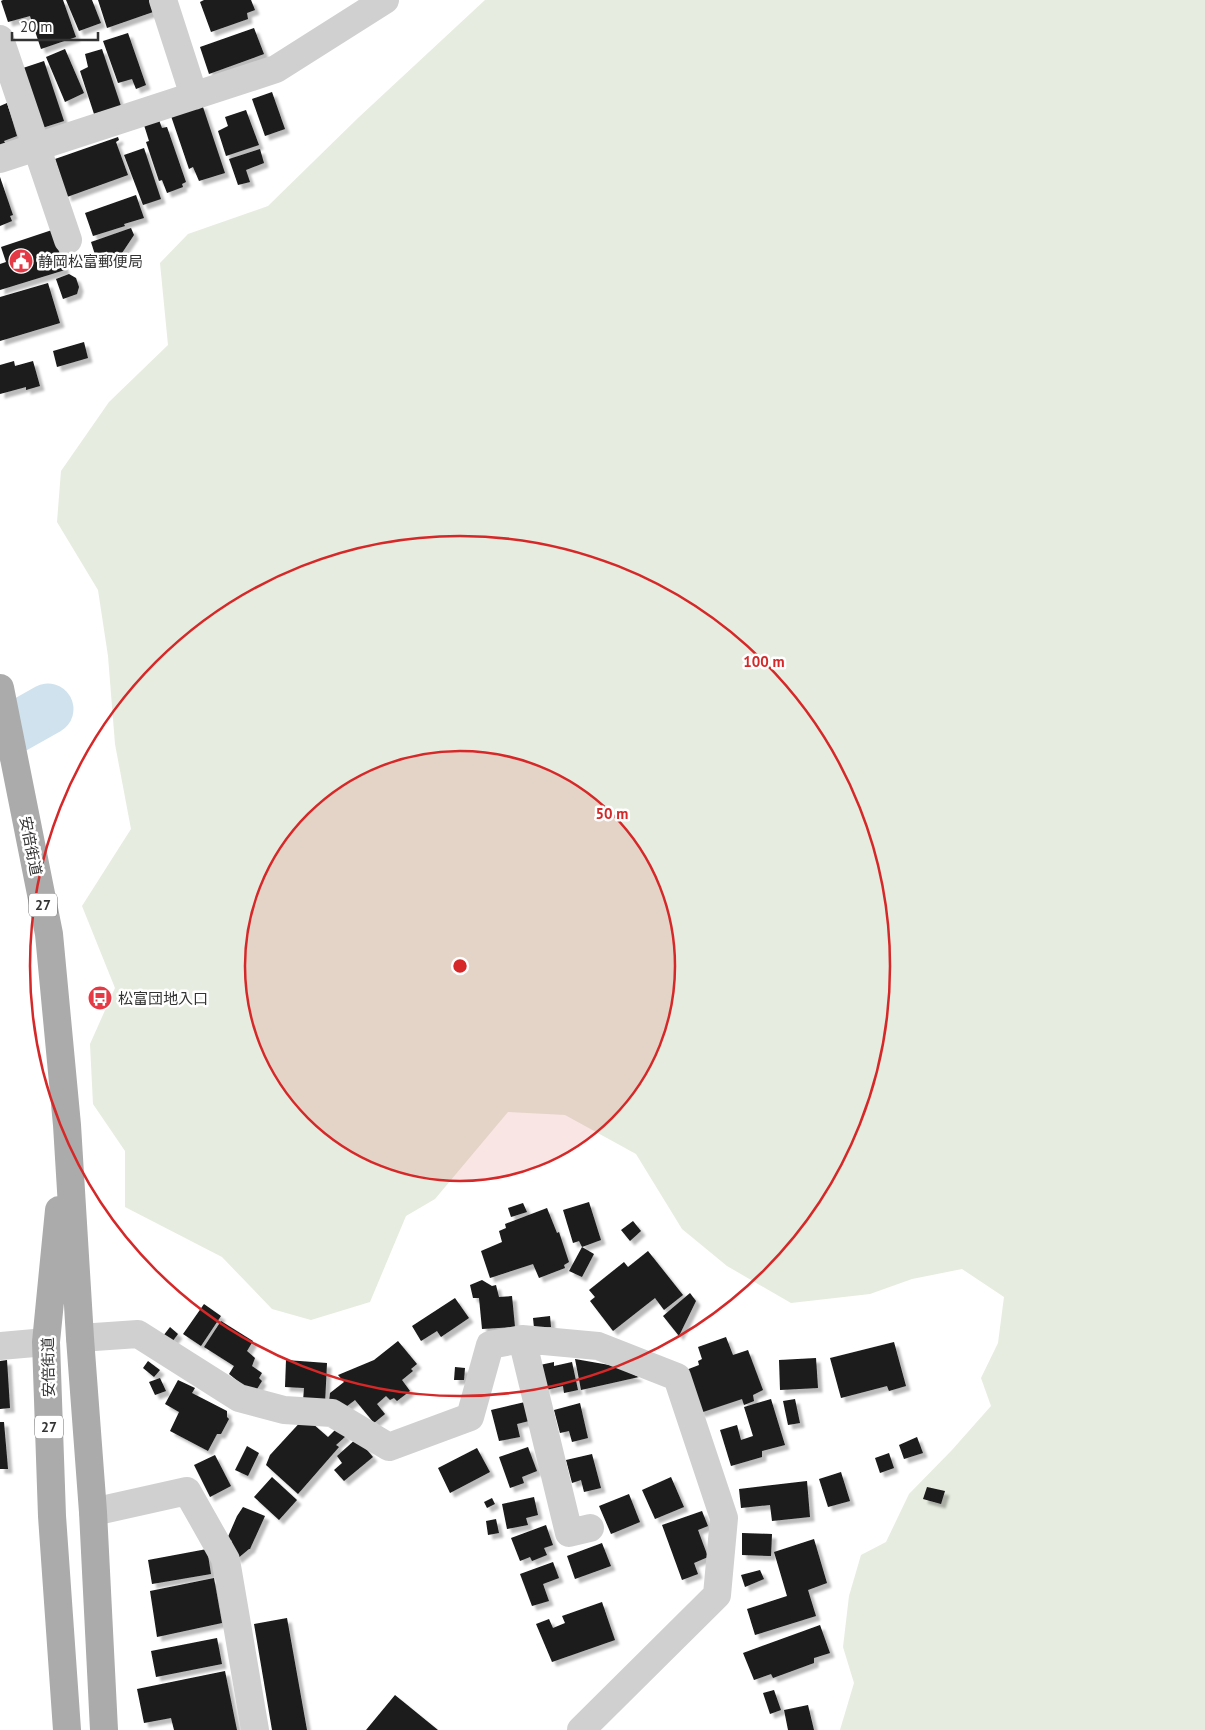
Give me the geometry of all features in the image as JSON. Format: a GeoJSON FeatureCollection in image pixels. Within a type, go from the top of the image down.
{"type":"FeatureCollection","features":[{"type":"Feature","properties":{"kind":"main road","name":"安倍街道"},"geometry":{"type":"LineString","coordinates":[[0,688],[48,934],[67,1125],[93,1512],[104,1730]]}},
{"type":"Feature","properties":{"kind":"main road","name":"安倍街道"},"geometry":{"type":"LineString","coordinates":[[67,1125],[46,1342],[52,1516],[67,1730]]}},
{"type":"Feature","properties":{"kind":"street"},"geometry":{"type":"LineString","coordinates":[[164,0],[194,96]]}},
{"type":"Feature","properties":{"kind":"street"},"geometry":{"type":"LineString","coordinates":[[0,159],[276,70],[385,0]]}},
{"type":"Feature","properties":{"kind":"street"},"geometry":{"type":"LineString","coordinates":[[0,39],[68,240]]}},
{"type":"Feature","properties":{"kind":"street"},"geometry":{"type":"LineString","coordinates":[[80,1338],[138,1334],[239,1398],[284,1410],[332,1413],[389,1447],[470,1417],[490,1344],[522,1339],[598,1346],[677,1376],[724,1518],[717,1595],[581,1730]]}},
{"type":"Feature","properties":{"kind":"street"},"geometry":{"type":"LineString","coordinates":[[522,1339],[569,1533],[590,1528]]}},
{"type":"Feature","properties":{"kind":"street"},"geometry":{"type":"LineString","coordinates":[[0,1346],[46,1342]]}},
{"type":"Feature","properties":{"kind":"street"},"geometry":{"type":"LineString","coordinates":[[93,1512],[187,1491],[226,1560],[255,1730]]}},
{"type":"Feature","properties":{"kind":"shaded area"},"geometry":{"type":"Polygon","coordinates":[[[485,0],[1205,0],[1205,1730],[840,1730],[854,1683],[843,1647],[849,1596],[861,1555],[886,1542],[909,1494],[991,1406],[981,1378],[998,1343],[1004,1297],[962,1269],[912,1279],[870,1294],[791,1303],[727,1266],[682,1229],[636,1154],[565,1115],[508,1112],[435,1199],[406,1216],[370,1302],[311,1320],[272,1309],[222,1257],[125,1207],[125,1151],[93,1104],[90,1044],[115,988],[82,906],[131,829],[115,744],[108,656],[98,590],[57,522],[61,471],[109,402],[168,345],[160,263],[188,234],[268,206],[358,118],[485,0]]]}},
{"type":"Feature","properties":{"kind":"building"},"geometry":{"type":"Polygon","coordinates":[[[63,0],[76,37],[41,49],[30,16],[8,22],[1,1],[63,0]]]}},
{"type":"Feature","properties":{"kind":"building"},"geometry":{"type":"Polygon","coordinates":[[[66,0],[92,0],[101,23],[79,31],[66,0]]]}},
{"type":"Feature","properties":{"kind":"building"},"geometry":{"type":"Polygon","coordinates":[[[98,0],[149,0],[153,12],[107,28],[98,0]]]}},
{"type":"Feature","properties":{"kind":"building"},"geometry":{"type":"Polygon","coordinates":[[[204,0],[251,0],[255,10],[247,13],[248,19],[211,32],[200,2],[204,0]]]}},
{"type":"Feature","properties":{"kind":"building"},"geometry":{"type":"Polygon","coordinates":[[[254,28],[264,54],[209,74],[200,47],[254,28]]]}},
{"type":"Feature","properties":{"kind":"building"},"geometry":{"type":"Polygon","coordinates":[[[128,33],[146,85],[136,89],[132,79],[118,83],[103,41],[128,33]]]}},
{"type":"Feature","properties":{"kind":"building"},"geometry":{"type":"Polygon","coordinates":[[[65,49],[84,93],[65,102],[46,57],[65,49]]]}},
{"type":"Feature","properties":{"kind":"building"},"geometry":{"type":"Polygon","coordinates":[[[102,49],[121,106],[94,114],[80,71],[88,67],[85,54],[102,49]]]}},
{"type":"Feature","properties":{"kind":"building"},"geometry":{"type":"Polygon","coordinates":[[[44,61],[64,121],[39,129],[23,68],[44,61]]]}},
{"type":"Feature","properties":{"kind":"building"},"geometry":{"type":"Polygon","coordinates":[[[272,92],[285,129],[265,136],[252,99],[272,92]]]}},
{"type":"Feature","properties":{"kind":"building"},"geometry":{"type":"Polygon","coordinates":[[[7,103],[17,136],[4,141],[6,144],[0,146],[0,106],[7,103]]]}},
{"type":"Feature","properties":{"kind":"building"},"geometry":{"type":"Polygon","coordinates":[[[202,104],[225,173],[199,181],[193,167],[189,169],[171,116],[202,104]]]}},
{"type":"Feature","properties":{"kind":"building"},"geometry":{"type":"Polygon","coordinates":[[[246,110],[259,145],[226,156],[218,131],[228,126],[225,117],[246,110]]]}},
{"type":"Feature","properties":{"kind":"building"},"geometry":{"type":"Polygon","coordinates":[[[159,120],[162,128],[167,127],[186,182],[182,184],[183,187],[167,193],[162,180],[159,181],[146,142],[149,141],[144,125],[159,120]]]}},
{"type":"Feature","properties":{"kind":"building"},"geometry":{"type":"Polygon","coordinates":[[[118,137],[119,140],[116,142],[128,175],[67,197],[55,159],[118,137]]]}},
{"type":"Feature","properties":{"kind":"building"},"geometry":{"type":"Polygon","coordinates":[[[144,148],[161,199],[143,205],[124,155],[144,148]]]}},
{"type":"Feature","properties":{"kind":"building"},"geometry":{"type":"Polygon","coordinates":[[[260,149],[264,163],[246,170],[250,182],[238,185],[229,159],[260,149]]]}},
{"type":"Feature","properties":{"kind":"building"},"geometry":{"type":"Polygon","coordinates":[[[0,177],[13,215],[10,216],[12,221],[0,226],[0,177]]]}},
{"type":"Feature","properties":{"kind":"building"},"geometry":{"type":"Polygon","coordinates":[[[136,195],[144,218],[93,236],[85,213],[136,195]]]}},
{"type":"Feature","properties":{"kind":"building"},"geometry":{"type":"Polygon","coordinates":[[[131,228],[134,235],[122,253],[97,261],[91,242],[131,228]]]}},
{"type":"Feature","properties":{"kind":"building"},"geometry":{"type":"Polygon","coordinates":[[[52,230],[65,270],[0,290],[0,264],[6,262],[1,247],[52,230]]]}},
{"type":"Feature","properties":{"kind":"building"},"geometry":{"type":"Polygon","coordinates":[[[69,274],[76,278],[79,287],[77,294],[63,299],[56,279],[69,274]]]}},
{"type":"Feature","properties":{"kind":"building"},"geometry":{"type":"Polygon","coordinates":[[[48,283],[60,323],[0,341],[0,297],[48,283]]]}},
{"type":"Feature","properties":{"kind":"building"},"geometry":{"type":"Polygon","coordinates":[[[84,342],[88,358],[57,367],[53,351],[84,342]]]}},
{"type":"Feature","properties":{"kind":"building"},"geometry":{"type":"Polygon","coordinates":[[[14,361],[15,366],[33,361],[40,386],[26,390],[26,387],[0,394],[0,365],[14,361]]]}},
{"type":"Feature","properties":{"kind":"building"},"geometry":{"type":"Polygon","coordinates":[[[589,1202],[601,1240],[582,1247],[579,1241],[573,1243],[563,1210],[589,1202]]]}},
{"type":"Feature","properties":{"kind":"building"},"geometry":{"type":"Polygon","coordinates":[[[523,1203],[527,1212],[511,1217],[508,1208],[523,1203]]]}},
{"type":"Feature","properties":{"kind":"building"},"geometry":{"type":"Polygon","coordinates":[[[547,1208],[557,1233],[559,1232],[569,1262],[564,1265],[565,1268],[539,1278],[533,1264],[490,1278],[481,1251],[502,1242],[499,1231],[506,1228],[505,1224],[547,1208]]]}},
{"type":"Feature","properties":{"kind":"building"},"geometry":{"type":"Polygon","coordinates":[[[633,1221],[641,1231],[630,1241],[621,1230],[633,1221]]]}},
{"type":"Feature","properties":{"kind":"building"},"geometry":{"type":"Polygon","coordinates":[[[582,1247],[594,1254],[582,1277],[569,1271],[582,1247]]]}},
{"type":"Feature","properties":{"kind":"building"},"geometry":{"type":"Polygon","coordinates":[[[648,1251],[683,1295],[664,1310],[655,1298],[613,1331],[590,1301],[595,1297],[589,1290],[624,1262],[628,1267],[648,1251]]]}},
{"type":"Feature","properties":{"kind":"building"},"geometry":{"type":"Polygon","coordinates":[[[482,1280],[492,1286],[496,1285],[499,1297],[512,1296],[515,1327],[482,1329],[479,1298],[473,1298],[470,1285],[482,1280]]]}},
{"type":"Feature","properties":{"kind":"building"},"geometry":{"type":"Polygon","coordinates":[[[690,1293],[696,1301],[679,1336],[663,1316],[690,1293]]]}},
{"type":"Feature","properties":{"kind":"building"},"geometry":{"type":"Polygon","coordinates":[[[455,1298],[469,1318],[441,1337],[437,1331],[421,1341],[412,1326],[455,1298]]]}},
{"type":"Feature","properties":{"kind":"building"},"geometry":{"type":"Polygon","coordinates":[[[204,1304],[221,1316],[201,1346],[183,1334],[204,1304]]]}},
{"type":"Feature","properties":{"kind":"building"},"geometry":{"type":"Polygon","coordinates":[[[550,1316],[551,1327],[534,1328],[533,1318],[550,1316]]]}},
{"type":"Feature","properties":{"kind":"building"},"geometry":{"type":"Polygon","coordinates":[[[221,1321],[253,1341],[247,1351],[255,1358],[252,1366],[262,1373],[259,1378],[262,1381],[252,1397],[236,1386],[239,1382],[229,1374],[234,1366],[204,1347],[221,1321]]]}},
{"type":"Feature","properties":{"kind":"building"},"geometry":{"type":"Polygon","coordinates":[[[170,1327],[178,1334],[169,1346],[160,1340],[170,1327]]]}},
{"type":"Feature","properties":{"kind":"building"},"geometry":{"type":"Polygon","coordinates":[[[726,1337],[733,1355],[748,1350],[763,1390],[753,1395],[754,1401],[744,1405],[742,1399],[700,1413],[686,1370],[699,1365],[698,1361],[702,1359],[698,1347],[726,1337]]]}},
{"type":"Feature","properties":{"kind":"building"},"geometry":{"type":"Polygon","coordinates":[[[398,1341],[417,1364],[411,1369],[413,1371],[402,1380],[410,1391],[397,1401],[394,1398],[390,1400],[386,1396],[377,1404],[385,1414],[374,1423],[355,1400],[338,1413],[329,1402],[330,1393],[344,1382],[338,1375],[374,1360],[398,1341]]]}},
{"type":"Feature","properties":{"kind":"building"},"geometry":{"type":"Polygon","coordinates":[[[894,1342],[906,1386],[889,1391],[887,1386],[841,1398],[830,1358],[894,1342]]]}},
{"type":"Feature","properties":{"kind":"building"},"geometry":{"type":"Polygon","coordinates":[[[816,1358],[818,1388],[780,1390],[779,1360],[816,1358]]]}},
{"type":"Feature","properties":{"kind":"building"},"geometry":{"type":"Polygon","coordinates":[[[575,1359],[615,1366],[639,1377],[581,1390],[575,1359]]]}},
{"type":"Feature","properties":{"kind":"building"},"geometry":{"type":"Polygon","coordinates":[[[7,1360],[10,1408],[0,1409],[0,1361],[7,1360]]]}},
{"type":"Feature","properties":{"kind":"building"},"geometry":{"type":"Polygon","coordinates":[[[286,1360],[327,1363],[325,1403],[303,1401],[304,1388],[285,1387],[286,1360]]]}},
{"type":"Feature","properties":{"kind":"building"},"geometry":{"type":"Polygon","coordinates":[[[148,1361],[160,1370],[154,1377],[143,1368],[148,1361]]]}},
{"type":"Feature","properties":{"kind":"building"},"geometry":{"type":"Polygon","coordinates":[[[554,1362],[554,1366],[572,1362],[578,1390],[564,1393],[563,1386],[546,1390],[540,1365],[554,1362]]]}},
{"type":"Feature","properties":{"kind":"building"},"geometry":{"type":"Polygon","coordinates":[[[455,1367],[465,1368],[464,1380],[454,1380],[455,1367]]]}},
{"type":"Feature","properties":{"kind":"building"},"geometry":{"type":"Polygon","coordinates":[[[160,1378],[166,1391],[155,1395],[149,1382],[160,1378]]]}},
{"type":"Feature","properties":{"kind":"building"},"geometry":{"type":"Polygon","coordinates":[[[178,1380],[195,1388],[192,1393],[227,1411],[229,1419],[221,1434],[217,1434],[208,1451],[170,1431],[179,1412],[165,1404],[178,1380]]]}},
{"type":"Feature","properties":{"kind":"building"},"geometry":{"type":"Polygon","coordinates":[[[771,1399],[785,1445],[762,1451],[762,1457],[731,1466],[720,1430],[737,1425],[741,1440],[753,1436],[744,1407],[771,1399]]]}},
{"type":"Feature","properties":{"kind":"building"},"geometry":{"type":"Polygon","coordinates":[[[795,1399],[800,1423],[788,1425],[783,1401],[795,1399]]]}},
{"type":"Feature","properties":{"kind":"building"},"geometry":{"type":"Polygon","coordinates":[[[525,1402],[529,1421],[517,1424],[520,1437],[499,1441],[491,1410],[525,1402]]]}},
{"type":"Feature","properties":{"kind":"building"},"geometry":{"type":"Polygon","coordinates":[[[580,1403],[588,1438],[572,1442],[569,1431],[560,1433],[554,1410],[580,1403]]]}},
{"type":"Feature","properties":{"kind":"building"},"geometry":{"type":"Polygon","coordinates":[[[305,1417],[328,1437],[337,1428],[346,1436],[336,1445],[339,1447],[298,1494],[266,1465],[270,1455],[305,1417]]]}},
{"type":"Feature","properties":{"kind":"building"},"geometry":{"type":"Polygon","coordinates":[[[0,1422],[4,1422],[8,1469],[0,1469],[0,1422]]]}},
{"type":"Feature","properties":{"kind":"building"},"geometry":{"type":"Polygon","coordinates":[[[917,1437],[923,1453],[904,1459],[899,1445],[917,1437]]]}},
{"type":"Feature","properties":{"kind":"building"},"geometry":{"type":"Polygon","coordinates":[[[357,1438],[373,1457],[344,1481],[334,1470],[342,1463],[337,1456],[357,1438]]]}},
{"type":"Feature","properties":{"kind":"building"},"geometry":{"type":"Polygon","coordinates":[[[247,1446],[259,1453],[248,1476],[235,1470],[247,1446]]]}},
{"type":"Feature","properties":{"kind":"building"},"geometry":{"type":"Polygon","coordinates":[[[528,1447],[537,1471],[522,1477],[524,1483],[510,1488],[499,1457],[528,1447]]]}},
{"type":"Feature","properties":{"kind":"building"},"geometry":{"type":"Polygon","coordinates":[[[477,1448],[490,1472],[450,1493],[438,1468],[477,1448]]]}},
{"type":"Feature","properties":{"kind":"building"},"geometry":{"type":"Polygon","coordinates":[[[889,1453],[894,1468],[880,1473],[875,1458],[889,1453]]]}},
{"type":"Feature","properties":{"kind":"building"},"geometry":{"type":"Polygon","coordinates":[[[592,1454],[601,1488],[584,1492],[581,1480],[572,1483],[566,1460],[592,1454]]]}},
{"type":"Feature","properties":{"kind":"building"},"geometry":{"type":"Polygon","coordinates":[[[215,1455],[231,1486],[210,1497],[194,1465],[215,1455]]]}},
{"type":"Feature","properties":{"kind":"building"},"geometry":{"type":"Polygon","coordinates":[[[841,1472],[850,1501],[828,1507],[819,1479],[841,1472]]]}},
{"type":"Feature","properties":{"kind":"building"},"geometry":{"type":"Polygon","coordinates":[[[272,1477],[297,1500],[279,1520],[254,1497],[272,1477]]]}},
{"type":"Feature","properties":{"kind":"building"},"geometry":{"type":"Polygon","coordinates":[[[671,1477],[684,1507],[655,1519],[642,1490],[671,1477]]]}},
{"type":"Feature","properties":{"kind":"building"},"geometry":{"type":"Polygon","coordinates":[[[807,1481],[810,1517],[772,1521],[770,1505],[741,1508],[739,1489],[807,1481]]]}},
{"type":"Feature","properties":{"kind":"building"},"geometry":{"type":"Polygon","coordinates":[[[927,1487],[945,1491],[941,1504],[923,1499],[927,1487]]]}},
{"type":"Feature","properties":{"kind":"building"},"geometry":{"type":"Polygon","coordinates":[[[629,1494],[640,1522],[611,1534],[599,1506],[629,1494]]]}},
{"type":"Feature","properties":{"kind":"building"},"geometry":{"type":"Polygon","coordinates":[[[534,1497],[538,1515],[526,1518],[528,1525],[507,1529],[502,1504],[534,1497]]]}},
{"type":"Feature","properties":{"kind":"building"},"geometry":{"type":"Polygon","coordinates":[[[492,1498],[495,1504],[487,1508],[484,1502],[492,1498]]]}},
{"type":"Feature","properties":{"kind":"building"},"geometry":{"type":"Polygon","coordinates":[[[243,1507],[265,1516],[250,1549],[237,1559],[229,1544],[232,1541],[227,1539],[243,1507]]]}},
{"type":"Feature","properties":{"kind":"building"},"geometry":{"type":"Polygon","coordinates":[[[702,1511],[708,1526],[698,1530],[708,1557],[694,1563],[698,1574],[682,1580],[662,1525],[702,1511]]]}},
{"type":"Feature","properties":{"kind":"building"},"geometry":{"type":"Polygon","coordinates":[[[496,1519],[499,1533],[488,1535],[486,1521],[496,1519]]]}},
{"type":"Feature","properties":{"kind":"building"},"geometry":{"type":"Polygon","coordinates":[[[546,1525],[553,1545],[544,1548],[547,1555],[532,1561],[530,1557],[520,1561],[511,1538],[546,1525]]]}},
{"type":"Feature","properties":{"kind":"building"},"geometry":{"type":"Polygon","coordinates":[[[742,1533],[772,1534],[771,1556],[742,1555],[742,1533]]]}},
{"type":"Feature","properties":{"kind":"building"},"geometry":{"type":"Polygon","coordinates":[[[814,1539],[827,1583],[808,1590],[816,1616],[755,1635],[747,1609],[787,1596],[774,1552],[814,1539]]]}},
{"type":"Feature","properties":{"kind":"building"},"geometry":{"type":"Polygon","coordinates":[[[602,1543],[611,1566],[575,1579],[567,1556],[602,1543]]]}},
{"type":"Feature","properties":{"kind":"building"},"geometry":{"type":"Polygon","coordinates":[[[207,1549],[211,1574],[152,1584],[148,1560],[207,1549]]]}},
{"type":"Feature","properties":{"kind":"building"},"geometry":{"type":"Polygon","coordinates":[[[553,1562],[559,1578],[543,1584],[549,1601],[532,1606],[520,1574],[553,1562]]]}},
{"type":"Feature","properties":{"kind":"building"},"geometry":{"type":"Polygon","coordinates":[[[760,1570],[764,1579],[745,1587],[741,1575],[760,1570]]]}},
{"type":"Feature","properties":{"kind":"building"},"geometry":{"type":"Polygon","coordinates":[[[214,1578],[222,1623],[157,1637],[150,1591],[214,1578]]]}},
{"type":"Feature","properties":{"kind":"building"},"geometry":{"type":"Polygon","coordinates":[[[602,1602],[615,1640],[552,1662],[536,1624],[549,1619],[553,1628],[565,1623],[562,1616],[602,1602]]]}},
{"type":"Feature","properties":{"kind":"building"},"geometry":{"type":"Polygon","coordinates":[[[287,1618],[307,1730],[272,1730],[254,1624],[287,1618]]]}},
{"type":"Feature","properties":{"kind":"building"},"geometry":{"type":"Polygon","coordinates":[[[820,1625],[830,1653],[814,1658],[814,1663],[773,1678],[771,1674],[754,1680],[743,1653],[820,1625]]]}},
{"type":"Feature","properties":{"kind":"building"},"geometry":{"type":"Polygon","coordinates":[[[217,1638],[222,1664],[156,1677],[151,1651],[217,1638]]]}},
{"type":"Feature","properties":{"kind":"building"},"geometry":{"type":"Polygon","coordinates":[[[225,1671],[237,1730],[174,1730],[171,1718],[144,1723],[137,1689],[225,1671]]]}},
{"type":"Feature","properties":{"kind":"building"},"geometry":{"type":"Polygon","coordinates":[[[774,1690],[781,1710],[770,1714],[763,1693],[774,1690]]]}},
{"type":"Feature","properties":{"kind":"building"},"geometry":{"type":"Polygon","coordinates":[[[395,1695],[438,1730],[366,1730],[395,1695]]]}},
{"type":"Feature","properties":{"kind":"building"},"geometry":{"type":"Polygon","coordinates":[[[808,1705],[814,1730],[788,1730],[784,1710],[808,1705]]]}},
{"type":"Feature","properties":{"kind":"waterway"},"geometry":{"type":"LineString","coordinates":[[0,736],[48,709]]}},
{"type":"Feature","properties":{"kind":"place","name":"静岡松富郵便局"},"geometry":{"type":"Point","coordinates":[21,261]}},
{"type":"Feature","properties":{"kind":"place","name":"松富団地入口"},"geometry":{"type":"Point","coordinates":[100,998]}}]}
